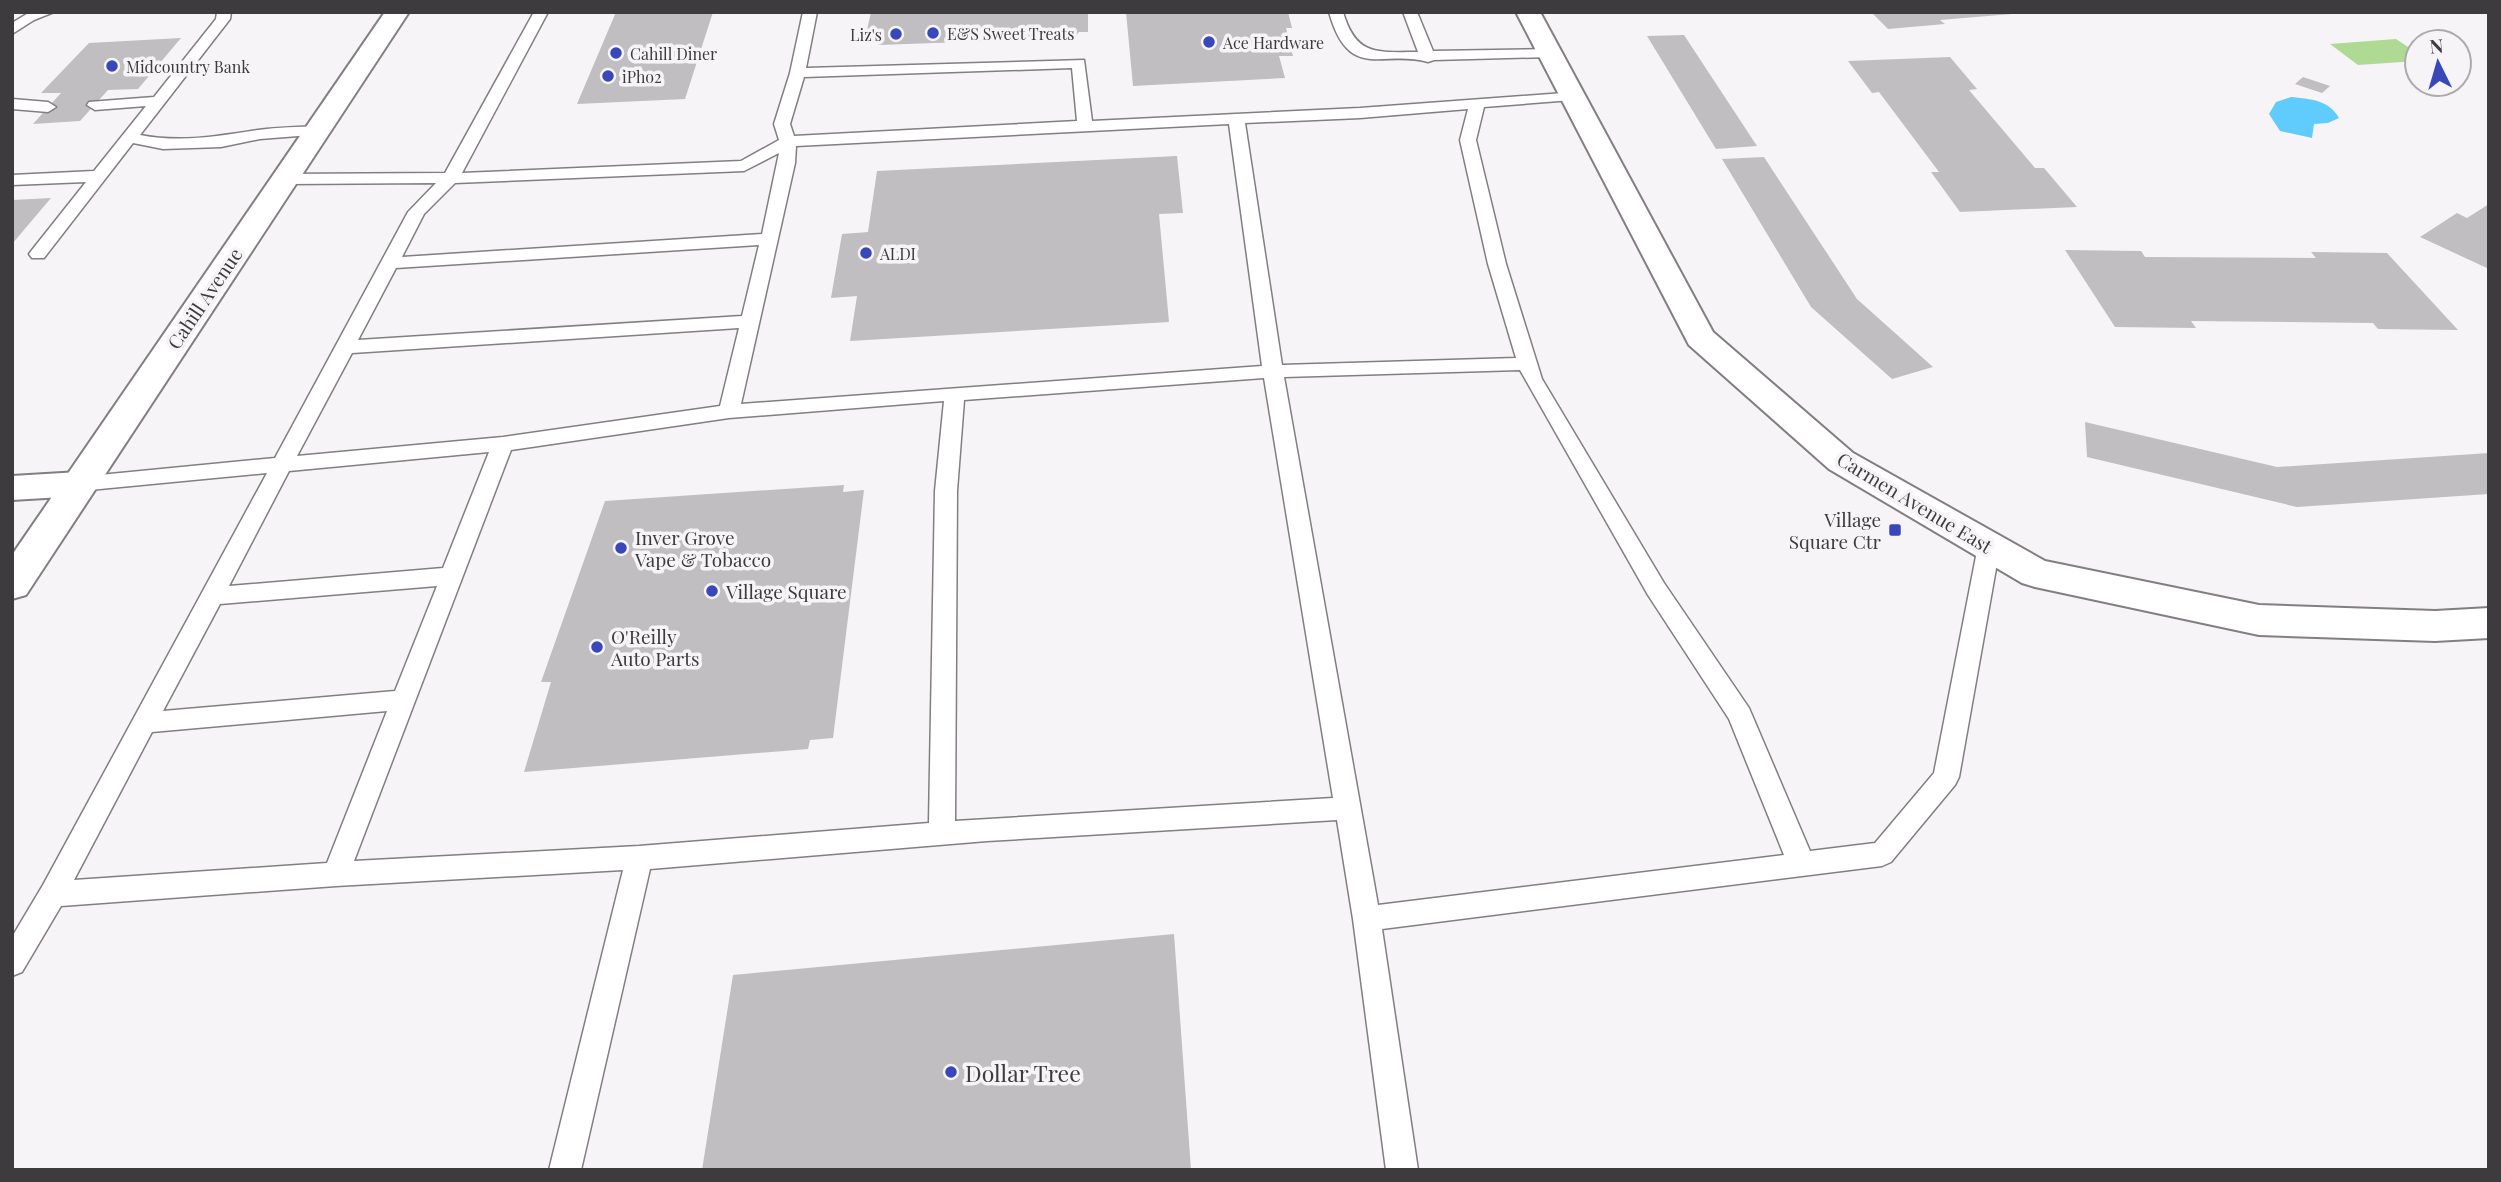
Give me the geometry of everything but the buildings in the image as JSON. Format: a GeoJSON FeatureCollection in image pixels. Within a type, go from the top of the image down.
{"type":"FeatureCollection","features":[{"type":"Feature","properties":{"kind":"street","name":"Cahill Avenue"},"geometry":{"type":"LineString","coordinates":[[12,585],[397,12]]}},
{"type":"Feature","properties":{"kind":"street","name":"Carmen Avenue East"},"geometry":{"type":"LineString","coordinates":[[1528,12],[1700,338],[1841,461],[2035,573],[2259,620],[2435,626],[2489,623]]}},
{"type":"Feature","properties":{"kind":"street"},"geometry":{"type":"LineString","coordinates":[[12,488],[79,484]]}},
{"type":"Feature","properties":{"kind":"lane"},"geometry":{"type":"LineString","coordinates":[[12,30],[29,17],[47,12]]}},
{"type":"Feature","properties":{"kind":"lane"},"geometry":{"type":"LineString","coordinates":[[38,254],[223,19],[224,12]]}},
{"type":"Feature","properties":{"kind":"lane"},"geometry":{"type":"LineString","coordinates":[[12,963],[53,894],[417,212],[451,178],[541,12]]}},
{"type":"Feature","properties":{"kind":"lane"},"geometry":{"type":"LineString","coordinates":[[729,411],[787,163],[788,142],[782,124],[798,73],[810,12]]}},
{"type":"Feature","properties":{"kind":"lane"},"geometry":{"type":"LineString","coordinates":[[1336,12],[1344,39],[1359,51],[1376,57],[1428,58],[1549,52]]}},
{"type":"Feature","properties":{"kind":"lane"},"geometry":{"type":"LineString","coordinates":[[1410,12],[1428,58]]}},
{"type":"Feature","properties":{"kind":"lane"},"geometry":{"type":"LineString","coordinates":[[798,73],[1079,63],[1085,125]]}},
{"type":"Feature","properties":{"kind":"lane"},"geometry":{"type":"LineString","coordinates":[[285,179],[507,178],[744,166],[788,142],[1360,113],[1572,96]]}},
{"type":"Feature","properties":{"kind":"lane"},"geometry":{"type":"LineString","coordinates":[[95,105],[159,101]]}},
{"type":"Feature","properties":{"kind":"lane"},"geometry":{"type":"LineString","coordinates":[[1477,103],[1468,140],[1497,264],[1532,379],[1656,589],[1740,715],[1801,863]]}},
{"type":"Feature","properties":{"kind":"lane"},"geometry":{"type":"LineString","coordinates":[[12,104],[48,107]]}},
{"type":"Feature","properties":{"kind":"lane"},"geometry":{"type":"LineString","coordinates":[[1236,119],[1273,371],[1367,919],[1402,1170]]}},
{"type":"Feature","properties":{"kind":"lane"},"geometry":{"type":"LineString","coordinates":[[130,138],[163,144],[221,142],[260,134],[318,131]]}},
{"type":"Feature","properties":{"kind":"lane"},"geometry":{"type":"LineString","coordinates":[[12,180],[100,176]]}},
{"type":"Feature","properties":{"kind":"lane"},"geometry":{"type":"LineString","coordinates":[[390,263],[768,239]]}},
{"type":"Feature","properties":{"kind":"lane"},"geometry":{"type":"LineString","coordinates":[[345,348],[751,321]]}},
{"type":"Feature","properties":{"kind":"lane"},"geometry":{"type":"LineString","coordinates":[[79,484],[503,444],[729,411],[1273,371],[1527,364]]}},
{"type":"Feature","properties":{"kind":"lane"},"geometry":{"type":"LineString","coordinates":[[942,834],[946,491],[955,394]]}},
{"type":"Feature","properties":{"kind":"lane"},"geometry":{"type":"LineString","coordinates":[[335,874],[503,444]]}},
{"type":"Feature","properties":{"kind":"lane"},"geometry":{"type":"LineString","coordinates":[[1367,919],[1882,854],[1946,777],[1989,546]]}},
{"type":"Feature","properties":{"kind":"lane"},"geometry":{"type":"LineString","coordinates":[[213,596],[452,576]]}},
{"type":"Feature","properties":{"kind":"lane"},"geometry":{"type":"LineString","coordinates":[[144,723],[403,700]]}},
{"type":"Feature","properties":{"kind":"lane"},"geometry":{"type":"LineString","coordinates":[[53,894],[335,874],[639,858],[942,834],[1348,808]]}},
{"type":"Feature","properties":{"kind":"lane"},"geometry":{"type":"LineString","coordinates":[[565,1170],[639,858]]}},
{"type":"Feature","properties":{"kind":"green space"},"geometry":{"type":"Polygon","coordinates":[[[2396,39],[2403,44],[2403,62],[2358,65],[2330,44],[2396,39]]]}},
{"type":"Feature","properties":{"kind":"water"},"geometry":{"type":"Polygon","coordinates":[[[2291,97],[2325,104],[2339,118],[2328,123],[2314,124],[2312,138],[2280,131],[2269,114],[2276,102],[2291,97]]]}},
{"type":"Feature","properties":{"kind":"place","name":"E&S Sweet Treats"},"geometry":{"type":"Point","coordinates":[933,33]}},
{"type":"Feature","properties":{"kind":"place","name":"Liz's"},"geometry":{"type":"Point","coordinates":[896,34]}},
{"type":"Feature","properties":{"kind":"place","name":"Ace Hardware"},"geometry":{"type":"Point","coordinates":[1209,42]}},
{"type":"Feature","properties":{"kind":"place","name":"Cahill Diner"},"geometry":{"type":"Point","coordinates":[616,53]}},
{"type":"Feature","properties":{"kind":"place","name":"Midcountry Bank"},"geometry":{"type":"Point","coordinates":[112,66]}},
{"type":"Feature","properties":{"kind":"place","name":"iPho2"},"geometry":{"type":"Point","coordinates":[608,76]}},
{"type":"Feature","properties":{"kind":"place","name":"ALDI"},"geometry":{"type":"Point","coordinates":[866,253]}},
{"type":"Feature","properties":{"kind":"place","name":"Village Square Ctr"},"geometry":{"type":"Point","coordinates":[1895,530]}},
{"type":"Feature","properties":{"kind":"place","name":"Inver Grove Vape & Tobacco"},"geometry":{"type":"Point","coordinates":[621,548]}},
{"type":"Feature","properties":{"kind":"place","name":"Village Square"},"geometry":{"type":"Point","coordinates":[712,591]}},
{"type":"Feature","properties":{"kind":"place","name":"O'Reilly Auto Parts"},"geometry":{"type":"Point","coordinates":[597,647]}},
{"type":"Feature","properties":{"kind":"place","name":"Dollar Tree"},"geometry":{"type":"Point","coordinates":[951,1072]}}]}
